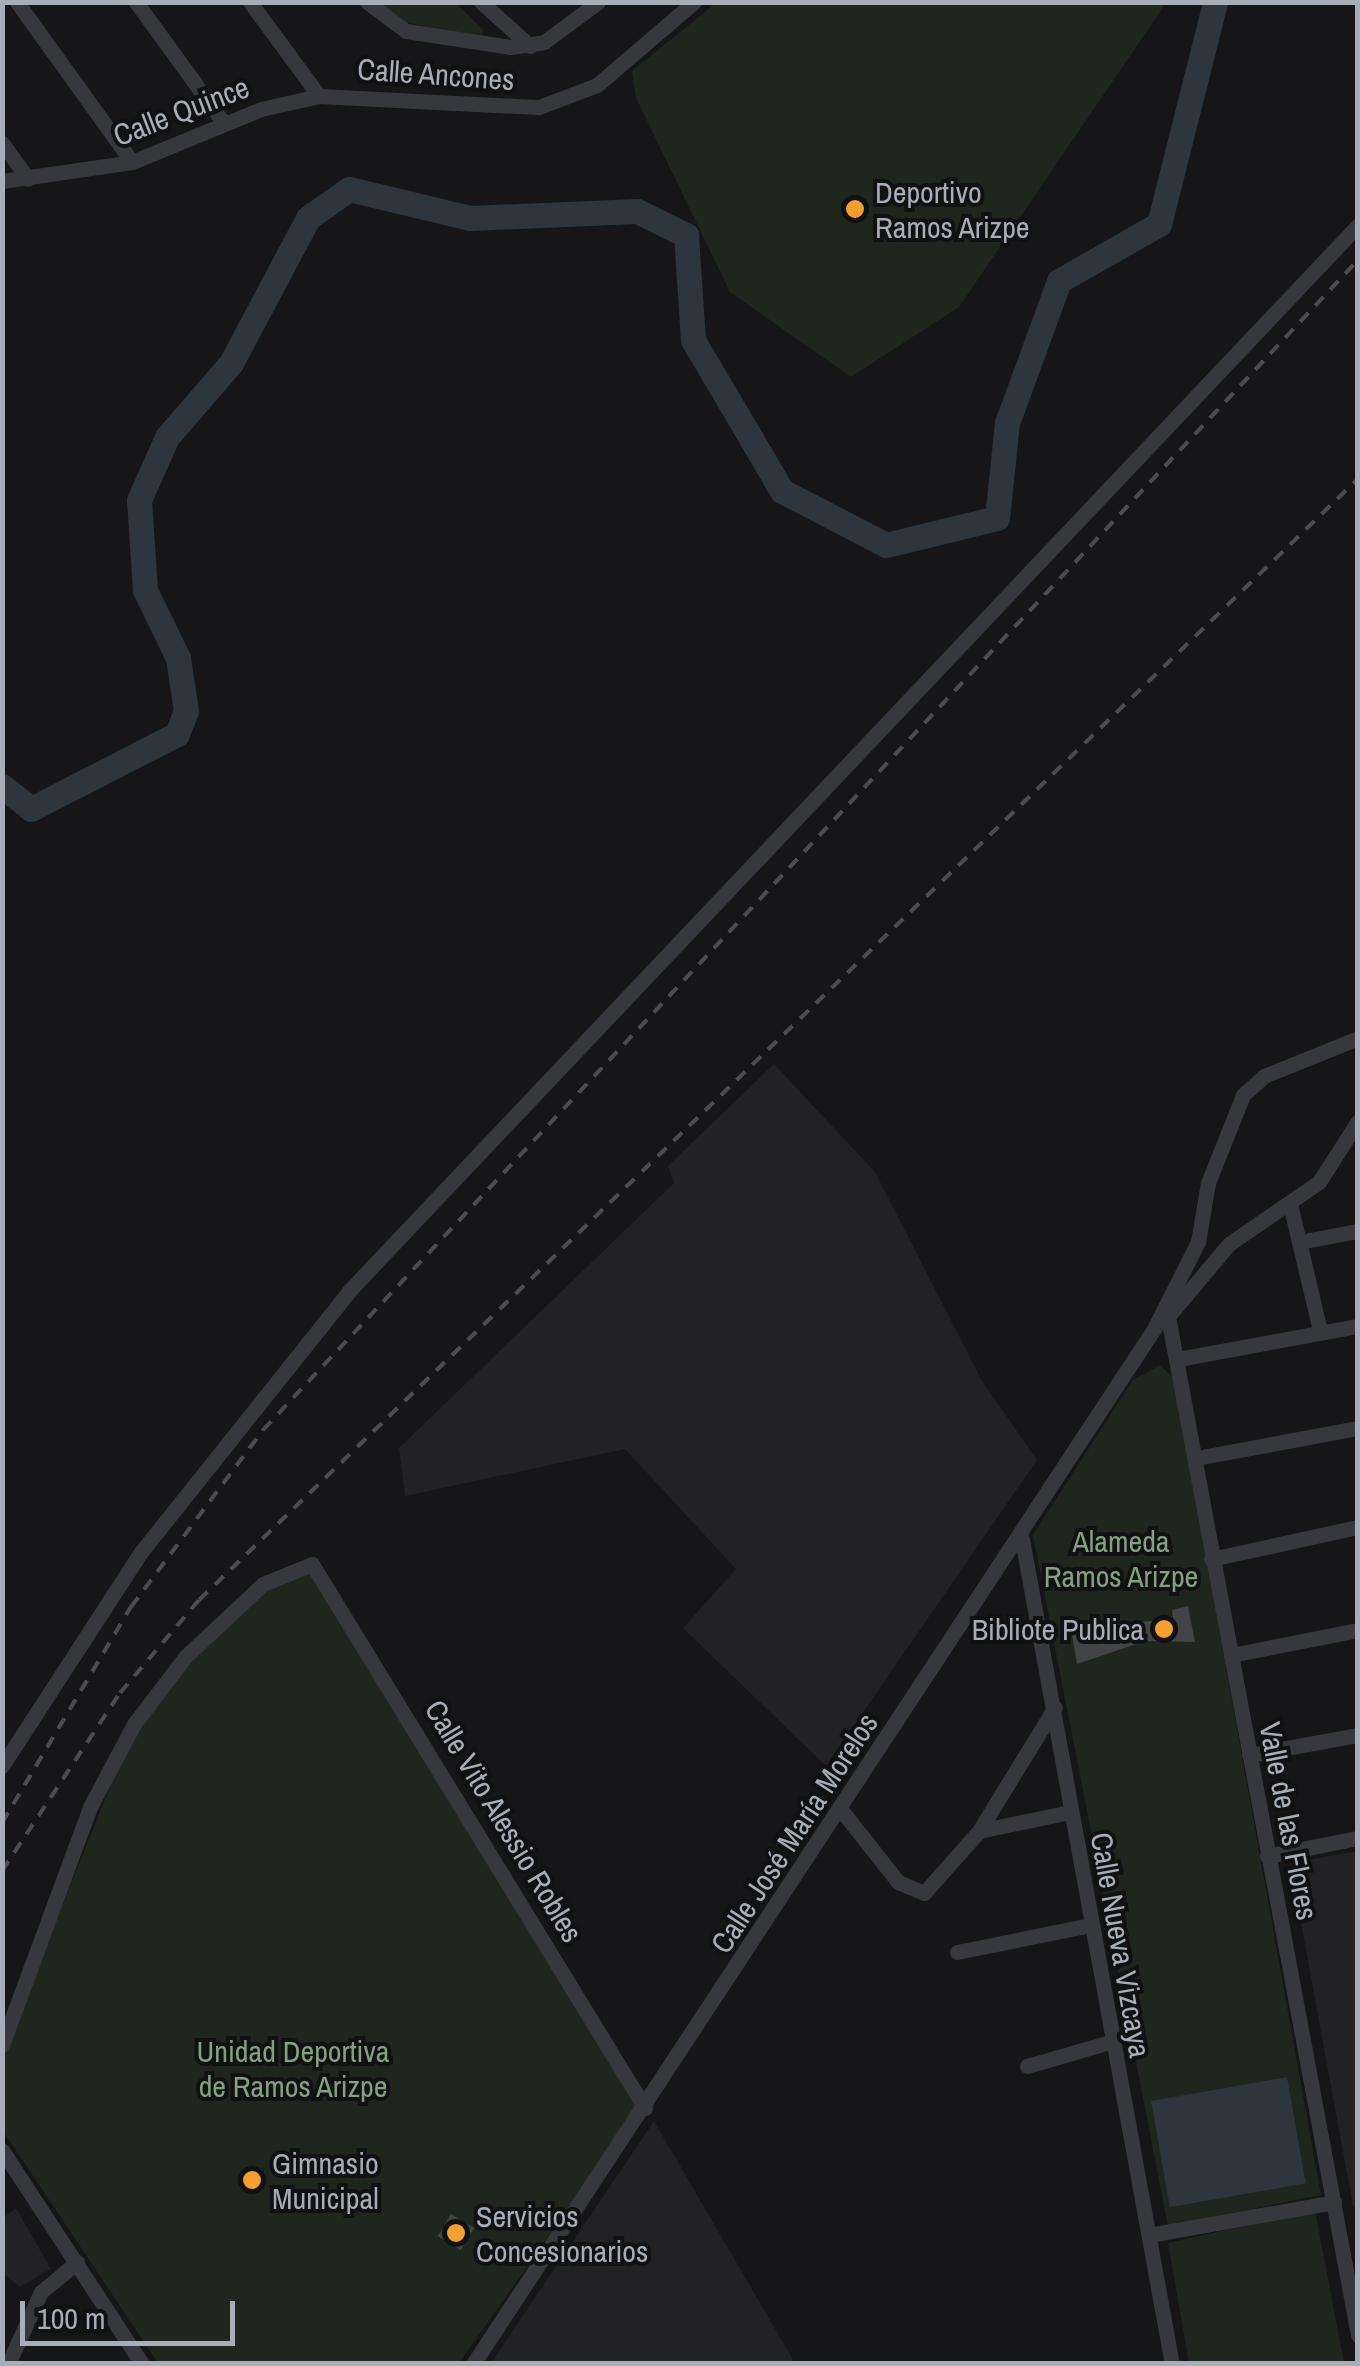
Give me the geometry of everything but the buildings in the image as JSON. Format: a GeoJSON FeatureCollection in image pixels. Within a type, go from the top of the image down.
{"type":"FeatureCollection","features":[{"type":"Feature","properties":{"kind":"street"},"geometry":{"type":"LineString","coordinates":[[17,2],[132,162]]}},
{"type":"Feature","properties":{"kind":"street"},"geometry":{"type":"LineString","coordinates":[[136,2],[224,123]]}},
{"type":"Feature","properties":{"kind":"street"},"geometry":{"type":"LineString","coordinates":[[250,2],[320,96]]}},
{"type":"Feature","properties":{"kind":"street"},"geometry":{"type":"LineString","coordinates":[[367,2],[406,31],[530,46],[598,2]]}},
{"type":"Feature","properties":{"kind":"street"},"geometry":{"type":"LineString","coordinates":[[481,2],[530,46]]}},
{"type":"Feature","properties":{"kind":"street","name":"Calle Ancones"},"geometry":{"type":"LineString","coordinates":[[320,96],[539,107],[597,86],[694,2]]}},
{"type":"Feature","properties":{"kind":"street","name":"Calle Quince"},"geometry":{"type":"LineString","coordinates":[[2,181],[132,162],[224,123],[320,96]]}},
{"type":"Feature","properties":{"kind":"street"},"geometry":{"type":"LineString","coordinates":[[2,142],[28,178]]}},
{"type":"Feature","properties":{"kind":"street"},"geometry":{"type":"LineString","coordinates":[[2,1766],[141,1552],[349,1292],[1358,225]]}},
{"type":"Feature","properties":{"kind":"street","name":"Calle José María Morelos"},"geometry":{"type":"LineString","coordinates":[[1168,1311],[1198,1242],[1208,1183],[1243,1095],[1264,1076],[1358,1038]]}},
{"type":"Feature","properties":{"kind":"street","name":"Calle José María Morelos"},"geometry":{"type":"LineString","coordinates":[[472,2364],[1022,1539],[1154,1329],[1230,1244],[1290,1208],[1319,1182],[1356,1125]]}},
{"type":"Feature","properties":{"kind":"street"},"geometry":{"type":"LineString","coordinates":[[1290,1208],[1320,1332]]}},
{"type":"Feature","properties":{"kind":"street"},"geometry":{"type":"LineString","coordinates":[[1298,1242],[1358,1231]]}},
{"type":"Feature","properties":{"kind":"street","name":"Valle de las Flores"},"geometry":{"type":"LineString","coordinates":[[1168,1311],[1211,1560],[1358,2335]]}},
{"type":"Feature","properties":{"kind":"street"},"geometry":{"type":"LineString","coordinates":[[1178,1359],[1358,1326]]}},
{"type":"Feature","properties":{"kind":"street"},"geometry":{"type":"LineString","coordinates":[[1196,1458],[1358,1428]]}},
{"type":"Feature","properties":{"kind":"street"},"geometry":{"type":"LineString","coordinates":[[1211,1560],[1358,1527]]}},
{"type":"Feature","properties":{"kind":"street","name":"Calle Nueva Vizcaya"},"geometry":{"type":"LineString","coordinates":[[1022,1539],[1055,1707],[1110,2042],[1171,2359]]}},
{"type":"Feature","properties":{"kind":"street","name":"Calle Vito Alessio Robles"},"geometry":{"type":"LineString","coordinates":[[2,2045],[90,1807],[134,1724],[185,1657],[263,1584],[312,1564],[645,2108]]}},
{"type":"Feature","properties":{"kind":"street"},"geometry":{"type":"LineString","coordinates":[[1230,1655],[1358,1630]]}},
{"type":"Feature","properties":{"kind":"street"},"geometry":{"type":"LineString","coordinates":[[842,1811],[908,1891],[935,1886],[980,1831],[1055,1707]]}},
{"type":"Feature","properties":{"kind":"street"},"geometry":{"type":"LineString","coordinates":[[1249,1756],[1358,1735]]}},
{"type":"Feature","properties":{"kind":"street"},"geometry":{"type":"LineString","coordinates":[[980,1831],[1070,1812]]}},
{"type":"Feature","properties":{"kind":"street"},"geometry":{"type":"LineString","coordinates":[[1267,1856],[1358,1838]]}},
{"type":"Feature","properties":{"kind":"street"},"geometry":{"type":"LineString","coordinates":[[956,1952],[1090,1925]]}},
{"type":"Feature","properties":{"kind":"street"},"geometry":{"type":"LineString","coordinates":[[1027,2066],[1110,2042]]}},
{"type":"Feature","properties":{"kind":"street"},"geometry":{"type":"LineString","coordinates":[[2,2150],[142,2364]]}},
{"type":"Feature","properties":{"kind":"street"},"geometry":{"type":"LineString","coordinates":[[1149,2235],[1334,2202]]}},
{"type":"Feature","properties":{"kind":"street"},"geometry":{"type":"LineString","coordinates":[[8,2364],[41,2292],[76,2262]]}},
{"type":"Feature","properties":{"kind":"shaded area"},"geometry":{"type":"Polygon","coordinates":[[[774,1064],[875,1172],[982,1381],[1037,1460],[826,1766],[683,1628],[736,1569],[625,1449],[405,1496],[399,1448],[674,1183],[668,1166],[774,1064]]]}},
{"type":"Feature","properties":{"kind":"shaded area"},"geometry":{"type":"Polygon","coordinates":[[[1357,1851],[1358,2206],[1353,2206],[1290,1863],[1357,1851]]]}},
{"type":"Feature","properties":{"kind":"shaded area"},"geometry":{"type":"Polygon","coordinates":[[[1287,2077],[1306,2183],[1170,2207],[1151,2101],[1287,2077]]]}},
{"type":"Feature","properties":{"kind":"shaded area"},"geometry":{"type":"Polygon","coordinates":[[[654,2121],[795,2363],[491,2363],[654,2121]]]}},
{"type":"Feature","properties":{"kind":"shaded area"},"geometry":{"type":"Polygon","coordinates":[[[16,2208],[51,2269],[20,2287],[2,2273],[3,2218],[16,2208]]]}},
{"type":"Feature","properties":{"kind":"green space","name":"Deportivo Ramos Arizpe"},"geometry":{"type":"Polygon","coordinates":[[[717,2],[1166,3],[959,307],[851,377],[730,292],[636,98],[632,71],[717,2]]]}},
{"type":"Feature","properties":{"kind":"green space"},"geometry":{"type":"Polygon","coordinates":[[[374,3],[456,3],[483,30],[482,39],[387,18],[374,3]]]}},
{"type":"Feature","properties":{"kind":"green space","name":"Alameda Ramos Arizpe"},"geometry":{"type":"Polygon","coordinates":[[[1160,1365],[1174,1379],[1321,2195],[1168,2226],[1033,1535],[1133,1380],[1160,1365]]]}},
{"type":"Feature","properties":{"kind":"green space","name":"Unidad Deportiva de Ramos Arizpe"},"geometry":{"type":"Polygon","coordinates":[[[311,1569],[639,2109],[459,2363],[158,2363],[3,2131],[2,2054],[132,1733],[178,1669],[265,1587],[311,1569]]]}},
{"type":"Feature","properties":{"kind":"green space"},"geometry":{"type":"Polygon","coordinates":[[[1315,2210],[1344,2363],[1189,2363],[1168,2243],[1315,2210]]]}},
{"type":"Feature","properties":{"kind":"waterway"},"geometry":{"type":"LineString","coordinates":[[2,786],[31,809],[177,734],[186,711],[178,658],[145,590],[139,500],[167,437],[231,363],[308,218],[349,189],[470,218],[637,211],[686,235],[693,340],[782,491],[886,545],[997,518],[1007,423],[1059,281],[1159,224],[1215,2]]}},
{"type":"Feature","properties":{"kind":"railway"},"geometry":{"type":"LineString","coordinates":[[2,1823],[131,1607],[263,1430],[1358,260]]}},
{"type":"Feature","properties":{"kind":"railway"},"geometry":{"type":"LineString","coordinates":[[2,1871],[120,1693],[199,1600],[1358,479]]}},
{"type":"Feature","properties":{"kind":"place","name":"Deportivo Ramos Arizpe"},"geometry":{"type":"Point","coordinates":[855,209]}},
{"type":"Feature","properties":{"kind":"place","name":"Bibliote Publica"},"geometry":{"type":"Point","coordinates":[1164,1629]}},
{"type":"Feature","properties":{"kind":"place","name":"Gimnasio Municipal"},"geometry":{"type":"Point","coordinates":[252,2180]}},
{"type":"Feature","properties":{"kind":"place","name":"Servicios Concesionarios"},"geometry":{"type":"Point","coordinates":[456,2233]}}]}
